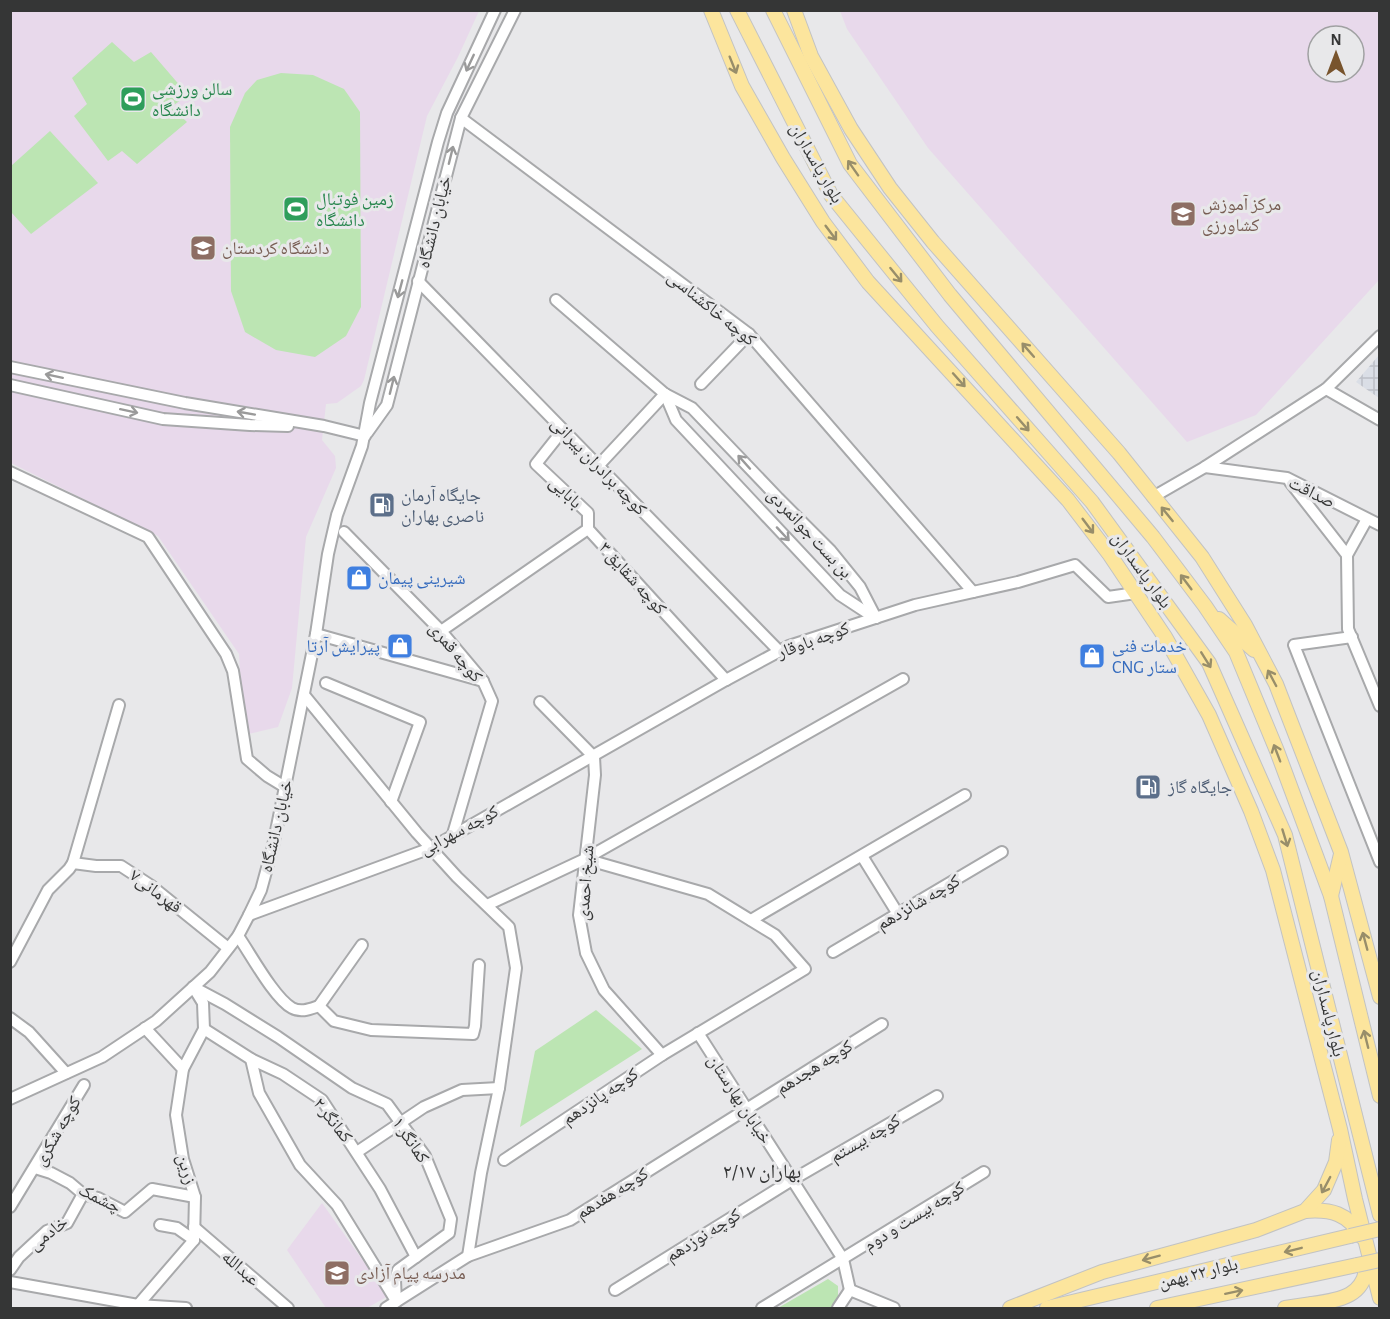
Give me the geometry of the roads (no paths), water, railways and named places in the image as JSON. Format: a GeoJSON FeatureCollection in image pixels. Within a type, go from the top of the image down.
{"type":"FeatureCollection","features":[{"type":"Feature","properties":{"kind":"main road","name":"بلوار پاسداران"},"geometry":{"type":"LineString","coordinates":[[737,10],[831,195],[937,327],[1092,502],[1209,663],[1285,835],[1380,1215]]}},
{"type":"Feature","properties":{"kind":"main road","name":"بلوار پاسداران"},"geometry":{"type":"LineString","coordinates":[[773,10],[850,164],[950,295],[1153,537],[1236,652],[1277,751],[1331,896],[1380,1096]]}},
{"type":"Feature","properties":{"kind":"main road"},"geometry":{"type":"LineString","coordinates":[[794,10],[811,56],[851,129],[890,188],[933,242],[1119,453],[1207,565],[1245,625],[1276,684],[1341,852],[1380,997]]}},
{"type":"Feature","properties":{"kind":"main road"},"geometry":{"type":"LineString","coordinates":[[712,15],[742,86],[823,222],[868,282],[1068,500],[1165,637],[1209,715],[1251,811],[1273,870],[1340,1129],[1380,1298]]}},
{"type":"Feature","properties":{"kind":"main road"},"geometry":{"type":"LineString","coordinates":[[1205,606],[1260,655]]}},
{"type":"Feature","properties":{"kind":"main road"},"geometry":{"type":"LineString","coordinates":[[1331,896],[1341,852]]}},
{"type":"Feature","properties":{"kind":"main road"},"geometry":{"type":"LineString","coordinates":[[1305,1211],[1324,1190],[1336,1162],[1340,1129]]}},
{"type":"Feature","properties":{"kind":"main road"},"geometry":{"type":"LineString","coordinates":[[1010,1308],[1102,1272],[1256,1230],[1305,1211],[1326,1210],[1347,1218],[1361,1235],[1367,1254],[1366,1275],[1354,1293],[1333,1301],[1285,1308]]}},
{"type":"Feature","properties":{"kind":"main road","name":"بلوار ۲۲ بهمن"},"geometry":{"type":"LineString","coordinates":[[1047,1308],[1380,1229]]}},
{"type":"Feature","properties":{"kind":"main road","name":"بلوار ۲۲ بهمن"},"geometry":{"type":"LineString","coordinates":[[1157,1308],[1380,1260]]}},
{"type":"Feature","properties":{"kind":"main road"},"geometry":{"type":"LineString","coordinates":[[1312,1304],[1333,1308]]}},
{"type":"Feature","properties":{"kind":"street","name":"خیابان دانشگاه"},"geometry":{"type":"LineString","coordinates":[[10,1099],[102,1057],[145,1028],[210,972],[238,936],[249,915],[263,882],[273,846],[316,634],[328,554],[337,515],[365,436],[370,403],[438,142],[447,113],[495,10]]}},
{"type":"Feature","properties":{"kind":"street","name":"خیابان دانشگاه"},"geometry":{"type":"LineString","coordinates":[[365,436],[387,405],[461,118],[515,10]]}},
{"type":"Feature","properties":{"kind":"street","name":"کوچه خاکشناسی"},"geometry":{"type":"LineString","coordinates":[[461,118],[749,334],[973,592]]}},
{"type":"Feature","properties":{"kind":"street","name":"کوچه برادران پیرانی"},"geometry":{"type":"LineString","coordinates":[[418,281],[779,651]]}},
{"type":"Feature","properties":{"kind":"street","name":"بن بست جوانمردی"},"geometry":{"type":"LineString","coordinates":[[556,300],[665,394],[692,408],[830,550],[860,587],[876,618]]}},
{"type":"Feature","properties":{"kind":"street"},"geometry":{"type":"LineString","coordinates":[[701,384],[749,334]]}},
{"type":"Feature","properties":{"kind":"street"},"geometry":{"type":"LineString","coordinates":[[1153,496],[1205,467],[1326,389],[1380,336]]}},
{"type":"Feature","properties":{"kind":"street"},"geometry":{"type":"LineString","coordinates":[[10,367],[185,403],[324,426],[365,436]]}},
{"type":"Feature","properties":{"kind":"street"},"geometry":{"type":"LineString","coordinates":[[10,385],[163,419],[250,425],[324,426]]}},
{"type":"Feature","properties":{"kind":"street"},"geometry":{"type":"LineString","coordinates":[[1326,389],[1380,420]]}},
{"type":"Feature","properties":{"kind":"street"},"geometry":{"type":"LineString","coordinates":[[598,466],[665,394]]}},
{"type":"Feature","properties":{"kind":"street","name":"بن بست جوانمردی"},"geometry":{"type":"LineString","coordinates":[[665,394],[676,420],[840,595],[876,618]]}},
{"type":"Feature","properties":{"kind":"street","name":"بابایی"},"geometry":{"type":"LineString","coordinates":[[563,430],[536,464],[588,513],[588,529]]}},
{"type":"Feature","properties":{"kind":"street","name":"صداقت"},"geometry":{"type":"LineString","coordinates":[[1205,467],[1287,478],[1380,525]]}},
{"type":"Feature","properties":{"kind":"street"},"geometry":{"type":"LineString","coordinates":[[10,472],[148,537],[226,654],[233,671],[247,759],[267,776],[285,787]]}},
{"type":"Feature","properties":{"kind":"street"},"geometry":{"type":"LineString","coordinates":[[1287,478],[1347,555]]}},
{"type":"Feature","properties":{"kind":"street"},"geometry":{"type":"LineString","coordinates":[[1367,519],[1347,555],[1348,629],[1380,706]]}},
{"type":"Feature","properties":{"kind":"street","name":"کوچه شقایق ۳"},"geometry":{"type":"LineString","coordinates":[[441,631],[588,529],[726,680]]}},
{"type":"Feature","properties":{"kind":"street","name":"کوچه قمری"},"geometry":{"type":"LineString","coordinates":[[344,532],[441,631],[483,681],[492,701],[453,834]]}},
{"type":"Feature","properties":{"kind":"street","name":"کوچه باوقار"},"geometry":{"type":"LineString","coordinates":[[594,757],[789,646],[915,605],[1018,582],[1075,565],[1108,597],[1136,593]]}},
{"type":"Feature","properties":{"kind":"street"},"geometry":{"type":"LineString","coordinates":[[316,634],[483,681]]}},
{"type":"Feature","properties":{"kind":"street"},"geometry":{"type":"LineString","coordinates":[[1352,637],[1294,645],[1380,862]]}},
{"type":"Feature","properties":{"kind":"street"},"geometry":{"type":"LineString","coordinates":[[487,904],[585,859],[903,680]]}},
{"type":"Feature","properties":{"kind":"street"},"geometry":{"type":"LineString","coordinates":[[326,683],[420,722],[391,802]]}},
{"type":"Feature","properties":{"kind":"street"},"geometry":{"type":"LineString","coordinates":[[304,695],[431,848],[509,927],[516,968],[500,1088],[481,1173],[468,1256]]}},
{"type":"Feature","properties":{"kind":"street"},"geometry":{"type":"LineString","coordinates":[[540,702],[594,757]]}},
{"type":"Feature","properties":{"kind":"street"},"geometry":{"type":"LineString","coordinates":[[10,962],[48,890],[73,863],[119,705]]}},
{"type":"Feature","properties":{"kind":"street","name":"شیخ احمدی"},"geometry":{"type":"LineString","coordinates":[[594,757],[595,775],[579,915],[586,953],[604,990],[662,1055]]}},
{"type":"Feature","properties":{"kind":"street","name":"کوچه سهرابی"},"geometry":{"type":"LineString","coordinates":[[249,915],[431,848],[594,757]]}},
{"type":"Feature","properties":{"kind":"street"},"geometry":{"type":"LineString","coordinates":[[751,921],[965,795]]}},
{"type":"Feature","properties":{"kind":"street","name":"کوچه شانزدهم"},"geometry":{"type":"LineString","coordinates":[[833,952],[1002,852]]}},
{"type":"Feature","properties":{"kind":"street"},"geometry":{"type":"LineString","coordinates":[[862,856],[898,914]]}},
{"type":"Feature","properties":{"kind":"street"},"geometry":{"type":"LineString","coordinates":[[585,859],[708,894],[775,935],[805,969],[698,1033]]}},
{"type":"Feature","properties":{"kind":"street","name":"قهرمانی۷"},"geometry":{"type":"LineString","coordinates":[[73,863],[121,866],[150,885],[228,948]]}},
{"type":"Feature","properties":{"kind":"street"},"geometry":{"type":"LineString","coordinates":[[238,936],[280,998],[293,1008],[307,1011],[319,1006],[362,945]]}},
{"type":"Feature","properties":{"kind":"street"},"geometry":{"type":"LineString","coordinates":[[319,1006],[334,1021],[371,1030],[473,1034],[479,965]]}},
{"type":"Feature","properties":{"kind":"street"},"geometry":{"type":"LineString","coordinates":[[193,987],[203,1003],[204,1029]]}},
{"type":"Feature","properties":{"kind":"street","name":"کمانگر ۱"},"geometry":{"type":"LineString","coordinates":[[193,987],[278,1037],[352,1088],[387,1104],[425,1156],[451,1219],[449,1233],[398,1270],[395,1280],[396,1302]]}},
{"type":"Feature","properties":{"kind":"street"},"geometry":{"type":"LineString","coordinates":[[10,1018],[29,1032],[66,1074]]}},
{"type":"Feature","properties":{"kind":"street","name":"کوچه هجدهم"},"geometry":{"type":"LineString","coordinates":[[746,1110],[882,1024]]}},
{"type":"Feature","properties":{"kind":"street"},"geometry":{"type":"LineString","coordinates":[[145,1028],[183,1069]]}},
{"type":"Feature","properties":{"kind":"street","name":"کمانگر ۲"},"geometry":{"type":"LineString","coordinates":[[204,1029],[251,1059],[283,1074],[322,1100],[380,1189],[416,1257]]}},
{"type":"Feature","properties":{"kind":"street","name":"زرین"},"geometry":{"type":"LineString","coordinates":[[194,1240],[195,1197],[183,1159],[176,1115],[183,1069],[204,1029]]}},
{"type":"Feature","properties":{"kind":"street","name":"کوچه پانزدهم"},"geometry":{"type":"LineString","coordinates":[[504,1160],[698,1033]]}},
{"type":"Feature","properties":{"kind":"street","name":"خیابان بهارستان"},"geometry":{"type":"LineString","coordinates":[[698,1033],[843,1259],[850,1290]]}},
{"type":"Feature","properties":{"kind":"street"},"geometry":{"type":"LineString","coordinates":[[251,1059],[258,1093],[300,1165],[337,1205],[396,1302]]}},
{"type":"Feature","properties":{"kind":"street","name":"کوچه شکری"},"geometry":{"type":"LineString","coordinates":[[10,1208],[84,1085]]}},
{"type":"Feature","properties":{"kind":"street"},"geometry":{"type":"LineString","coordinates":[[357,1152],[424,1107],[462,1090],[500,1088]]}},
{"type":"Feature","properties":{"kind":"street","name":"کوچه بیستم"},"geometry":{"type":"LineString","coordinates":[[792,1180],[938,1096]]}},
{"type":"Feature","properties":{"kind":"street","name":"کوچه هفدهم"},"geometry":{"type":"LineString","coordinates":[[386,1308],[468,1256],[570,1220],[746,1110]]}},
{"type":"Feature","properties":{"kind":"street","name":"چشمک"},"geometry":{"type":"LineString","coordinates":[[35,1168],[70,1183],[83,1194],[98,1198],[126,1212],[152,1189],[195,1197]]}},
{"type":"Feature","properties":{"kind":"street","name":"کوچه بیست و دوم"},"geometry":{"type":"LineString","coordinates":[[762,1308],[984,1172]]}},
{"type":"Feature","properties":{"kind":"street","name":"کوچه نوزدهم"},"geometry":{"type":"LineString","coordinates":[[615,1290],[792,1180]]}},
{"type":"Feature","properties":{"kind":"street","name":"خادمی"},"geometry":{"type":"LineString","coordinates":[[10,1270],[19,1257],[47,1231],[67,1223],[83,1194]]}},
{"type":"Feature","properties":{"kind":"street"},"geometry":{"type":"LineString","coordinates":[[138,1305],[194,1240],[177,1228],[160,1225]]}},
{"type":"Feature","properties":{"kind":"street","name":"عبدالله"},"geometry":{"type":"LineString","coordinates":[[194,1227],[288,1308]]}},
{"type":"Feature","properties":{"kind":"street"},"geometry":{"type":"LineString","coordinates":[[10,1282],[138,1305],[186,1308]]}},
{"type":"Feature","properties":{"kind":"street"},"geometry":{"type":"LineString","coordinates":[[838,1308],[850,1290],[894,1308]]}},
{"type":"Feature","properties":{"kind":"place","name":"سالن ورزشی دانشگاه"},"geometry":{"type":"Point","coordinates":[133,99]}},
{"type":"Feature","properties":{"kind":"place","name":"زمین فوتبال دانشگاه"},"geometry":{"type":"Point","coordinates":[296,209]}},
{"type":"Feature","properties":{"kind":"place","name":"مرکز آموزش کشاورزی"},"geometry":{"type":"Point","coordinates":[1183,214]}},
{"type":"Feature","properties":{"kind":"place","name":"دانشگاه کردستان"},"geometry":{"type":"Point","coordinates":[203,248]}},
{"type":"Feature","properties":{"kind":"place","name":"جایگاه آرمان ناصری بهاران"},"geometry":{"type":"Point","coordinates":[382,505]}},
{"type":"Feature","properties":{"kind":"place","name":"شیرینی پیمان"},"geometry":{"type":"Point","coordinates":[359,578]}},
{"type":"Feature","properties":{"kind":"place","name":"پیرایش آرتا"},"geometry":{"type":"Point","coordinates":[400,646]}},
{"type":"Feature","properties":{"kind":"place","name":"خدمات فنی‌ CNG ستار"},"geometry":{"type":"Point","coordinates":[1092,656]}},
{"type":"Feature","properties":{"kind":"place","name":"جایگاه گاز"},"geometry":{"type":"Point","coordinates":[1148,787]}},
{"type":"Feature","properties":{"kind":"place","name":"مدرسه پیام آزادی"},"geometry":{"type":"Point","coordinates":[337,1273]}},
{"type":"Feature","properties":{"kind":"district","name":"۲/۱۷ بهاران"},"geometry":{"type":"Point","coordinates":[762,1171]}}]}
